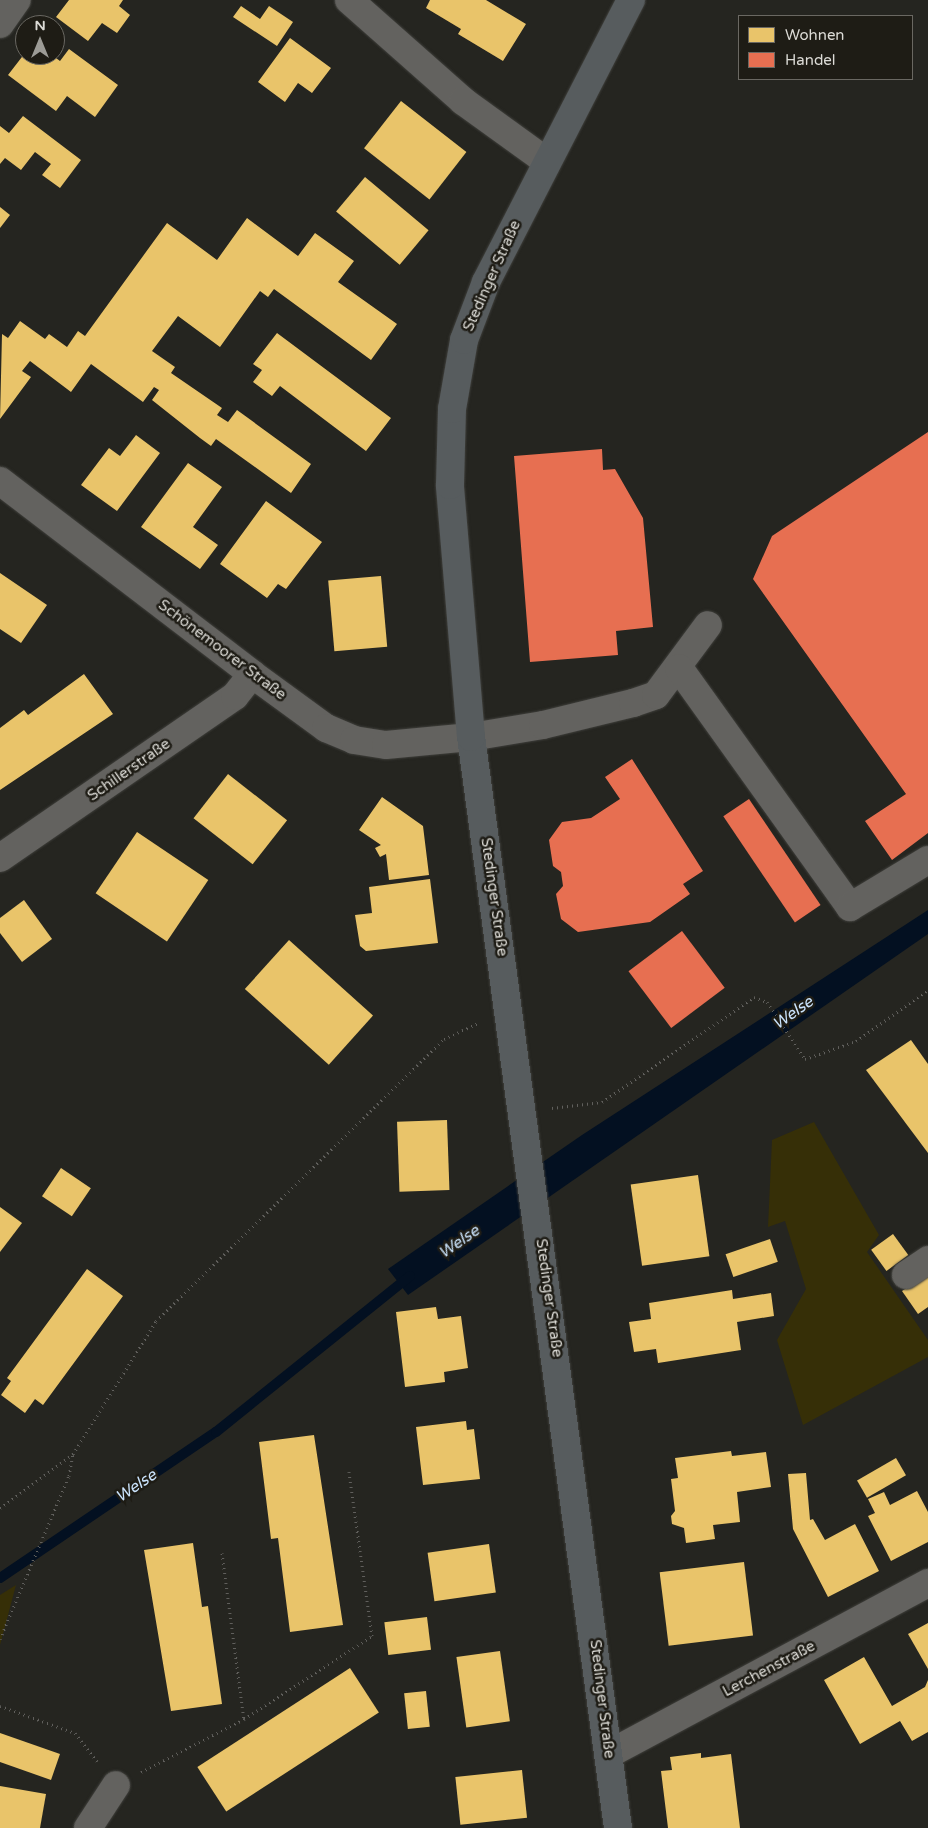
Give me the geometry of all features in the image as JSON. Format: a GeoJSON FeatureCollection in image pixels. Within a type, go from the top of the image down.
{"type":"FeatureCollection","features":[{"type":"Feature","properties":{"kind":"main road","name":"Stedinger Straße"},"geometry":{"type":"LineString","coordinates":[[618,1828],[538,1213],[472,737],[450,485],[452,409],[467,331],[546,161],[632,0]]}},
{"type":"Feature","properties":{"kind":"street"},"geometry":{"type":"LineString","coordinates":[[0,24],[17,0]]}},
{"type":"Feature","properties":{"kind":"street"},"geometry":{"type":"LineString","coordinates":[[349,0],[463,100],[546,161]]}},
{"type":"Feature","properties":{"kind":"street","name":"Schönemoorer Straße"},"geometry":{"type":"LineString","coordinates":[[0,481],[252,674],[326,728],[354,740],[386,745],[472,737],[542,725],[656,695],[679,668],[708,625]]}},
{"type":"Feature","properties":{"kind":"street"},"geometry":{"type":"LineString","coordinates":[[679,668],[850,908],[928,860]]}},
{"type":"Feature","properties":{"kind":"street","name":"Schillerstraße"},"geometry":{"type":"LineString","coordinates":[[0,858],[235,696],[252,674]]}},
{"type":"Feature","properties":{"kind":"street"},"geometry":{"type":"LineString","coordinates":[[906,1275],[928,1260]]}},
{"type":"Feature","properties":{"kind":"street","name":"Lerchenstraße"},"geometry":{"type":"LineString","coordinates":[[609,1754],[928,1583]]}},
{"type":"Feature","properties":{"kind":"street"},"geometry":{"type":"LineString","coordinates":[[88,1828],[116,1785]]}},
{"type":"Feature","properties":{"kind":"path"},"geometry":{"type":"LineString","coordinates":[[524,1111],[602,1102],[754,997],[767,1002],[806,1059],[856,1041],[928,990]]}},
{"type":"Feature","properties":{"kind":"path"},"geometry":{"type":"LineString","coordinates":[[0,1508],[73,1454],[156,1321],[444,1040],[510,1008]]}},
{"type":"Feature","properties":{"kind":"path"},"geometry":{"type":"LineString","coordinates":[[0,1640],[69,1476],[73,1454]]}},
{"type":"Feature","properties":{"kind":"path"},"geometry":{"type":"LineString","coordinates":[[0,1706],[75,1733],[116,1785],[244,1719],[372,1636],[349,1472]]}},
{"type":"Feature","properties":{"kind":"path"},"geometry":{"type":"LineString","coordinates":[[222,1553],[244,1719]]}},
{"type":"Feature","properties":{"kind":"shaded area"},"geometry":{"type":"Polygon","coordinates":[[[814,1122],[879,1235],[867,1252],[928,1340],[928,1357],[803,1425],[777,1340],[806,1289],[785,1221],[768,1227],[772,1140],[814,1122]]]}},
{"type":"Feature","properties":{"kind":"shaded area"},"geometry":{"type":"Polygon","coordinates":[[[16,1585],[0,1645],[0,1595],[16,1585]]]}},
{"type":"Feature","properties":{"kind":"water"},"geometry":{"type":"Polygon","coordinates":[[[928,910],[928,934],[408,1295],[388,1269],[582,1135],[928,910]]]}},
{"type":"Feature","properties":{"kind":"building: Wohnen"},"geometry":{"type":"Polygon","coordinates":[[[69,0],[123,0],[119,6],[130,15],[117,33],[102,23],[88,41],[65,24],[65,15],[58,15],[69,0]]]}},
{"type":"Feature","properties":{"kind":"building: Wohnen"},"geometry":{"type":"Polygon","coordinates":[[[430,0],[486,0],[526,24],[503,61],[458,34],[461,29],[426,8],[430,0]]]}},
{"type":"Feature","properties":{"kind":"building: Wohnen"},"geometry":{"type":"Polygon","coordinates":[[[241,6],[260,19],[269,6],[293,22],[277,46],[233,17],[241,6]]]}},
{"type":"Feature","properties":{"kind":"building: Wohnen"},"geometry":{"type":"Polygon","coordinates":[[[290,38],[331,68],[312,93],[298,83],[285,102],[258,82],[290,38]]]}},
{"type":"Feature","properties":{"kind":"building: Wohnen"},"geometry":{"type":"Polygon","coordinates":[[[69,49],[118,85],[95,117],[67,96],[56,111],[8,75],[16,65],[65,65],[65,54],[69,49]]]}},
{"type":"Feature","properties":{"kind":"building: Wohnen"},"geometry":{"type":"Polygon","coordinates":[[[401,101],[466,152],[429,199],[364,148],[401,101]]]}},
{"type":"Feature","properties":{"kind":"building: Wohnen"},"geometry":{"type":"Polygon","coordinates":[[[23,116],[81,160],[60,188],[42,175],[51,164],[35,152],[21,170],[5,158],[0,164],[0,126],[9,133],[23,116]]]}},
{"type":"Feature","properties":{"kind":"building: Wohnen"},"geometry":{"type":"Polygon","coordinates":[[[365,177],[429,230],[400,265],[336,211],[365,177]]]}},
{"type":"Feature","properties":{"kind":"building: Wohnen"},"geometry":{"type":"Polygon","coordinates":[[[0,207],[10,215],[0,228],[0,207]]]}},
{"type":"Feature","properties":{"kind":"building: Wohnen"},"geometry":{"type":"Polygon","coordinates":[[[247,218],[298,256],[315,233],[354,261],[338,282],[397,324],[371,360],[274,289],[268,297],[260,291],[220,347],[178,316],[152,351],[175,367],[171,373],[222,408],[217,415],[228,422],[237,410],[311,464],[291,493],[216,439],[211,446],[200,438],[152,400],[159,390],[154,387],[143,402],[91,364],[71,392],[30,361],[22,371],[31,377],[0,419],[2,334],[8,338],[20,321],[45,339],[49,334],[67,347],[78,331],[85,336],[167,223],[217,260],[247,218]]]}},
{"type":"Feature","properties":{"kind":"building: Wohnen"},"geometry":{"type":"Polygon","coordinates":[[[277,333],[391,418],[366,451],[280,386],[272,396],[253,382],[262,370],[253,364],[277,333]]]}},
{"type":"Feature","properties":{"kind":"building: Wohnen"},"geometry":{"type":"Polygon","coordinates":[[[136,435],[160,453],[117,511],[81,485],[109,448],[120,456],[136,435]]]}},
{"type":"Feature","properties":{"kind":"building: Wohnen"},"geometry":{"type":"Polygon","coordinates":[[[188,463],[222,487],[193,527],[218,545],[200,569],[141,527],[188,463]]]}},
{"type":"Feature","properties":{"kind":"building: Wohnen"},"geometry":{"type":"Polygon","coordinates":[[[266,501],[322,542],[286,589],[278,584],[267,598],[220,564],[266,501]]]}},
{"type":"Feature","properties":{"kind":"building: Wohnen"},"geometry":{"type":"Polygon","coordinates":[[[0,573],[47,605],[21,643],[0,629],[0,573]]]}},
{"type":"Feature","properties":{"kind":"building: Wohnen"},"geometry":{"type":"Polygon","coordinates":[[[381,576],[387,647],[334,651],[328,581],[381,576]]]}},
{"type":"Feature","properties":{"kind":"building: Wohnen"},"geometry":{"type":"Polygon","coordinates":[[[84,674],[113,714],[0,790],[0,728],[24,710],[28,715],[84,674]]]}},
{"type":"Feature","properties":{"kind":"building: Wohnen"},"geometry":{"type":"Polygon","coordinates":[[[228,774],[287,820],[253,864],[194,818],[228,774]]]}},
{"type":"Feature","properties":{"kind":"building: Wohnen"},"geometry":{"type":"Polygon","coordinates":[[[382,797],[423,826],[429,875],[389,880],[386,854],[380,857],[375,848],[381,845],[359,830],[382,797]]]}},
{"type":"Feature","properties":{"kind":"building: Wohnen"},"geometry":{"type":"Polygon","coordinates":[[[137,832],[208,880],[167,941],[96,893],[137,832]]]}},
{"type":"Feature","properties":{"kind":"building: Wohnen"},"geometry":{"type":"Polygon","coordinates":[[[430,879],[438,943],[366,951],[360,946],[355,915],[372,913],[369,887],[430,879]]]}},
{"type":"Feature","properties":{"kind":"building: Wohnen"},"geometry":{"type":"Polygon","coordinates":[[[24,900],[52,939],[22,962],[0,933],[0,918],[24,900]]]}},
{"type":"Feature","properties":{"kind":"building: Wohnen"},"geometry":{"type":"Polygon","coordinates":[[[289,940],[373,1016],[329,1065],[245,989],[289,940]]]}},
{"type":"Feature","properties":{"kind":"building: Wohnen"},"geometry":{"type":"Polygon","coordinates":[[[911,1040],[928,1064],[928,1153],[866,1070],[911,1040]]]}},
{"type":"Feature","properties":{"kind":"building: Wohnen"},"geometry":{"type":"Polygon","coordinates":[[[447,1120],[449,1190],[399,1192],[397,1122],[447,1120]]]}},
{"type":"Feature","properties":{"kind":"building: Wohnen"},"geometry":{"type":"Polygon","coordinates":[[[61,1168],[91,1188],[72,1216],[42,1196],[61,1168]]]}},
{"type":"Feature","properties":{"kind":"building: Wohnen"},"geometry":{"type":"Polygon","coordinates":[[[698,1175],[709,1256],[642,1266],[631,1184],[698,1175]]]}},
{"type":"Feature","properties":{"kind":"building: Wohnen"},"geometry":{"type":"Polygon","coordinates":[[[0,1207],[22,1223],[0,1252],[0,1207]]]}},
{"type":"Feature","properties":{"kind":"building: Wohnen"},"geometry":{"type":"Polygon","coordinates":[[[893,1234],[908,1255],[886,1271],[871,1250],[893,1234]]]}},
{"type":"Feature","properties":{"kind":"building: Wohnen"},"geometry":{"type":"Polygon","coordinates":[[[770,1239],[778,1262],[733,1277],[726,1254],[770,1239]]]}},
{"type":"Feature","properties":{"kind":"building: Wohnen"},"geometry":{"type":"Polygon","coordinates":[[[87,1269],[123,1296],[43,1405],[35,1399],[25,1413],[1,1395],[11,1381],[7,1378],[87,1269]]]}},
{"type":"Feature","properties":{"kind":"building: Wohnen"},"geometry":{"type":"Polygon","coordinates":[[[928,1274],[928,1307],[918,1314],[902,1291],[928,1274]]]}},
{"type":"Feature","properties":{"kind":"building: Wohnen"},"geometry":{"type":"Polygon","coordinates":[[[732,1290],[733,1299],[771,1293],[774,1316],[737,1322],[741,1350],[658,1363],[656,1349],[634,1352],[629,1322],[651,1319],[649,1303],[732,1290]]]}},
{"type":"Feature","properties":{"kind":"building: Wohnen"},"geometry":{"type":"Polygon","coordinates":[[[436,1307],[438,1319],[461,1316],[468,1368],[444,1372],[445,1382],[405,1387],[396,1312],[436,1307]]]}},
{"type":"Feature","properties":{"kind":"building: Wohnen"},"geometry":{"type":"Polygon","coordinates":[[[466,1421],[467,1430],[474,1429],[480,1479],[423,1485],[416,1427],[466,1421]]]}},
{"type":"Feature","properties":{"kind":"building: Wohnen"},"geometry":{"type":"Polygon","coordinates":[[[314,1435],[343,1625],[290,1632],[278,1538],[271,1539],[259,1442],[314,1435]]]}},
{"type":"Feature","properties":{"kind":"building: Wohnen"},"geometry":{"type":"Polygon","coordinates":[[[731,1451],[732,1456],[766,1452],[771,1487],[737,1492],[740,1522],[713,1525],[715,1539],[686,1543],[684,1528],[672,1524],[671,1516],[675,1511],[671,1479],[678,1478],[675,1458],[731,1451]]]}},
{"type":"Feature","properties":{"kind":"building: Wohnen"},"geometry":{"type":"Polygon","coordinates":[[[896,1458],[906,1475],[867,1498],[857,1480],[896,1458]]]}},
{"type":"Feature","properties":{"kind":"building: Wohnen"},"geometry":{"type":"Polygon","coordinates":[[[806,1473],[810,1520],[813,1519],[825,1540],[855,1524],[879,1571],[828,1597],[793,1529],[788,1474],[806,1473]]]}},
{"type":"Feature","properties":{"kind":"building: Wohnen"},"geometry":{"type":"Polygon","coordinates":[[[917,1491],[928,1512],[928,1542],[891,1561],[868,1516],[875,1513],[868,1499],[884,1492],[890,1505],[917,1491]]]}},
{"type":"Feature","properties":{"kind":"building: Wohnen"},"geometry":{"type":"Polygon","coordinates":[[[193,1543],[202,1607],[208,1606],[222,1704],[171,1711],[144,1550],[193,1543]]]}},
{"type":"Feature","properties":{"kind":"building: Wohnen"},"geometry":{"type":"Polygon","coordinates":[[[489,1544],[496,1593],[434,1601],[428,1553],[489,1544]]]}},
{"type":"Feature","properties":{"kind":"building: Wohnen"},"geometry":{"type":"Polygon","coordinates":[[[744,1562],[753,1635],[669,1646],[660,1572],[744,1562]]]}},
{"type":"Feature","properties":{"kind":"building: Wohnen"},"geometry":{"type":"Polygon","coordinates":[[[427,1617],[431,1650],[388,1655],[384,1622],[427,1617]]]}},
{"type":"Feature","properties":{"kind":"building: Wohnen"},"geometry":{"type":"Polygon","coordinates":[[[928,1623],[928,1669],[908,1634],[928,1623]]]}},
{"type":"Feature","properties":{"kind":"building: Wohnen"},"geometry":{"type":"Polygon","coordinates":[[[500,1651],[510,1721],[466,1727],[456,1657],[500,1651]]]}},
{"type":"Feature","properties":{"kind":"building: Wohnen"},"geometry":{"type":"Polygon","coordinates":[[[864,1657],[892,1706],[925,1687],[928,1680],[928,1732],[912,1741],[900,1721],[860,1744],[824,1680],[864,1657]]]}},
{"type":"Feature","properties":{"kind":"building: Wohnen"},"geometry":{"type":"Polygon","coordinates":[[[350,1668],[379,1712],[226,1812],[197,1767],[350,1668]]]}},
{"type":"Feature","properties":{"kind":"building: Wohnen"},"geometry":{"type":"Polygon","coordinates":[[[426,1691],[430,1727],[408,1729],[404,1693],[426,1691]]]}},
{"type":"Feature","properties":{"kind":"building: Wohnen"},"geometry":{"type":"Polygon","coordinates":[[[0,1733],[60,1754],[51,1780],[0,1762],[0,1733]]]}},
{"type":"Feature","properties":{"kind":"building: Wohnen"},"geometry":{"type":"Polygon","coordinates":[[[701,1753],[701,1758],[731,1754],[740,1828],[668,1828],[661,1771],[672,1770],[670,1757],[701,1753]]]}},
{"type":"Feature","properties":{"kind":"building: Wohnen"},"geometry":{"type":"Polygon","coordinates":[[[522,1770],[527,1818],[460,1825],[455,1777],[522,1770]]]}},
{"type":"Feature","properties":{"kind":"building: Wohnen"},"geometry":{"type":"Polygon","coordinates":[[[0,1786],[46,1794],[40,1828],[0,1828],[0,1786]]]}},
{"type":"Feature","properties":{"kind":"building: Handel"},"geometry":{"type":"Polygon","coordinates":[[[928,432],[928,833],[892,860],[865,821],[906,794],[753,579],[772,536],[928,432]]]}},
{"type":"Feature","properties":{"kind":"building: Handel"},"geometry":{"type":"Polygon","coordinates":[[[602,449],[603,470],[615,469],[643,518],[653,627],[616,631],[618,655],[530,662],[514,456],[602,449]]]}},
{"type":"Feature","properties":{"kind":"building: Handel"},"geometry":{"type":"Polygon","coordinates":[[[632,759],[703,871],[683,884],[690,894],[650,922],[578,932],[561,919],[556,894],[563,886],[561,872],[553,866],[549,840],[562,822],[591,818],[620,799],[605,777],[632,759]]]}},
{"type":"Feature","properties":{"kind":"building: Handel"},"geometry":{"type":"Polygon","coordinates":[[[749,799],[821,905],[795,922],[723,816],[749,799]]]}},
{"type":"Feature","properties":{"kind":"building: Handel"},"geometry":{"type":"Polygon","coordinates":[[[682,931],[725,988],[671,1028],[628,971],[682,931]]]}},
{"type":"Feature","properties":{"kind":"waterway","name":"Welse"},"geometry":{"type":"LineString","coordinates":[[0,1578],[216,1432],[410,1276]]}}]}
